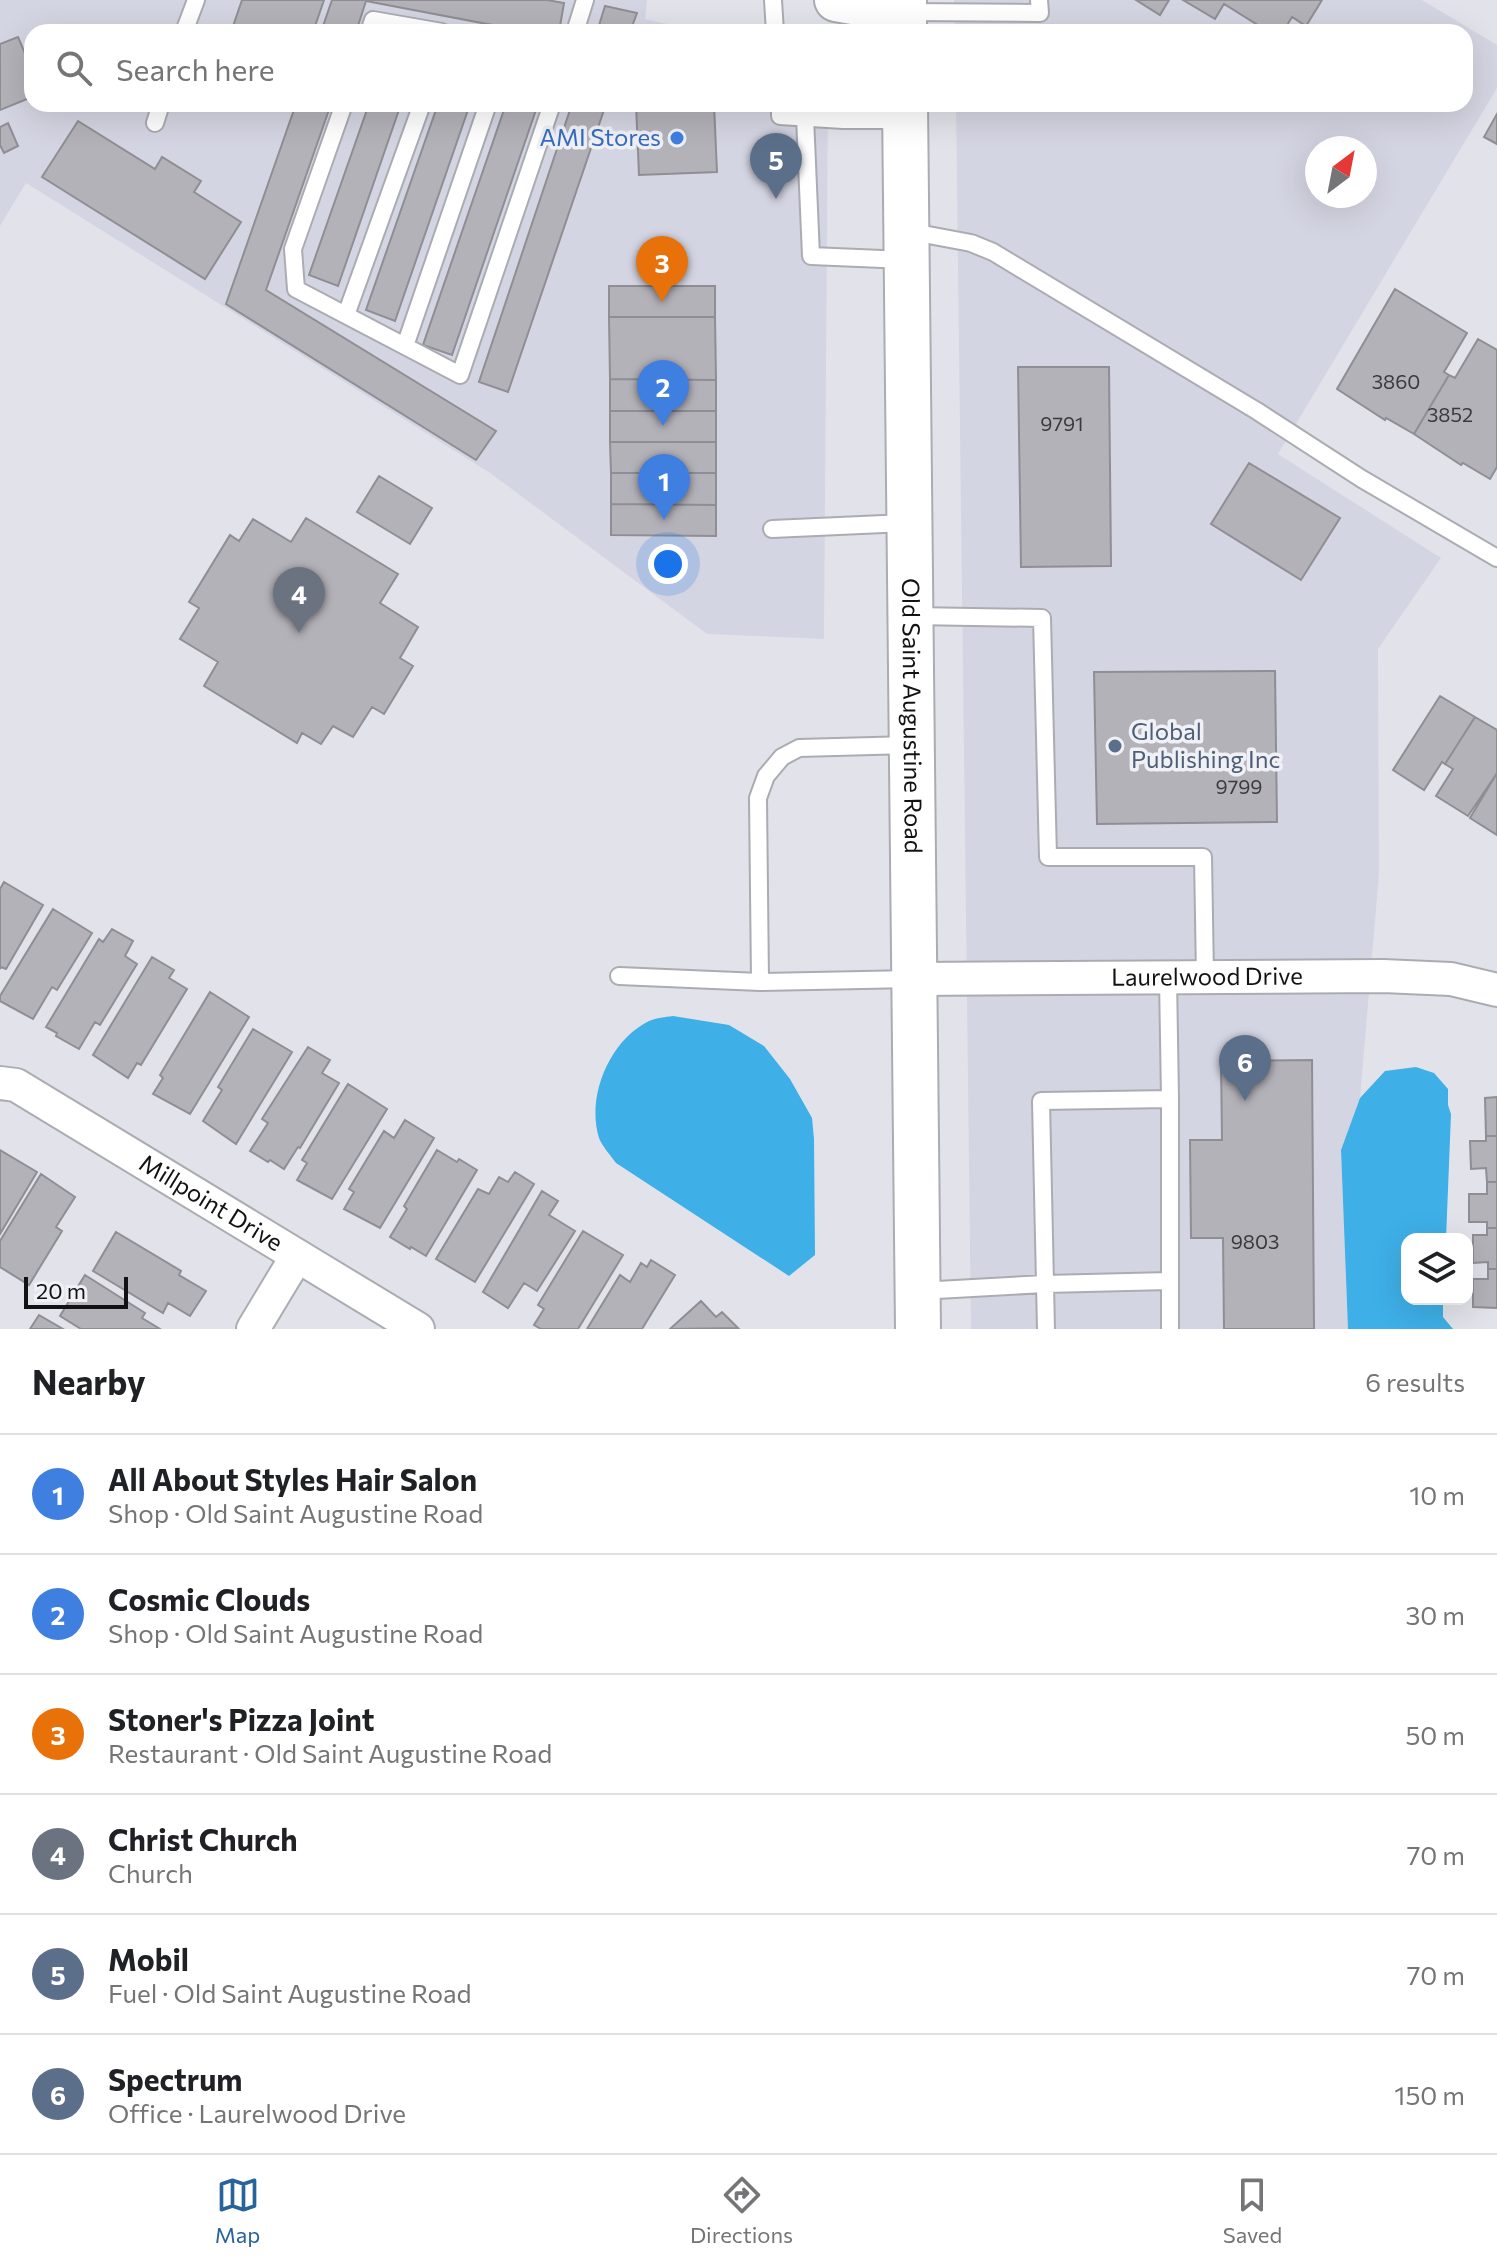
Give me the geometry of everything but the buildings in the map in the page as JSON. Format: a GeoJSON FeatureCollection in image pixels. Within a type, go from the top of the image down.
{"type":"FeatureCollection","features":[{"type":"Feature","properties":{"kind":"main road","name":"Old Saint Augustine Road"},"geometry":{"type":"LineString","coordinates":[[905,112],[918,1310]]}},
{"type":"Feature","properties":{"kind":"street"},"geometry":{"type":"LineString","coordinates":[[836,0],[904,15]]}},
{"type":"Feature","properties":{"kind":"street","name":"Laurelwood Drive"},"geometry":{"type":"LineString","coordinates":[[915,979],[1383,976],[1451,979],[1497,990]]}},
{"type":"Feature","properties":{"kind":"street","name":"Millpoint Drive"},"geometry":{"type":"LineString","coordinates":[[0,1083],[16,1085],[418,1329]]}},
{"type":"Feature","properties":{"kind":"street"},"geometry":{"type":"LineString","coordinates":[[253,1329],[297,1256]]}},
{"type":"Feature","properties":{"kind":"lane"},"geometry":{"type":"LineString","coordinates":[[187,24],[196,0]]}},
{"type":"Feature","properties":{"kind":"lane"},"geometry":{"type":"LineString","coordinates":[[578,24],[585,0]]}},
{"type":"Feature","properties":{"kind":"lane"},"geometry":{"type":"LineString","coordinates":[[773,0],[774,24]]}},
{"type":"Feature","properties":{"kind":"lane"},"geometry":{"type":"LineString","coordinates":[[904,15],[1040,13],[1039,0]]}},
{"type":"Feature","properties":{"kind":"lane"},"geometry":{"type":"LineString","coordinates":[[372,24],[373,20],[396,24]]}},
{"type":"Feature","properties":{"kind":"lane"},"geometry":{"type":"LineString","coordinates":[[155,123],[158,112]]}},
{"type":"Feature","properties":{"kind":"lane"},"geometry":{"type":"LineString","coordinates":[[341,112],[293,249],[296,289],[460,375],[549,112]]}},
{"type":"Feature","properties":{"kind":"lane"},"geometry":{"type":"LineString","coordinates":[[346,315],[419,112]]}},
{"type":"Feature","properties":{"kind":"lane"},"geometry":{"type":"LineString","coordinates":[[405,346],[485,112]]}},
{"type":"Feature","properties":{"kind":"lane"},"geometry":{"type":"LineString","coordinates":[[780,112],[780,116],[805,117],[905,112]]}},
{"type":"Feature","properties":{"kind":"lane"},"geometry":{"type":"LineString","coordinates":[[805,117],[811,256],[906,245],[971,243],[993,252],[1257,411],[1362,479],[1497,558]]}},
{"type":"Feature","properties":{"kind":"lane"},"geometry":{"type":"LineString","coordinates":[[772,529],[909,523]]}},
{"type":"Feature","properties":{"kind":"lane"},"geometry":{"type":"LineString","coordinates":[[910,616],[1042,618],[1048,857],[1203,857],[1205,977]]}},
{"type":"Feature","properties":{"kind":"lane"},"geometry":{"type":"LineString","coordinates":[[760,982],[758,798],[766,776],[782,757],[799,748],[912,745]]}},
{"type":"Feature","properties":{"kind":"lane"},"geometry":{"type":"LineString","coordinates":[[619,976],[760,982],[915,979]]}},
{"type":"Feature","properties":{"kind":"lane"},"geometry":{"type":"LineString","coordinates":[[1168,977],[1170,1329]]}},
{"type":"Feature","properties":{"kind":"lane"},"geometry":{"type":"LineString","coordinates":[[1046,1329],[1041,1101],[1170,1099]]}},
{"type":"Feature","properties":{"kind":"lane"},"geometry":{"type":"LineString","coordinates":[[918,1310],[1045,1284],[1170,1281]]}},
{"type":"Feature","properties":{"kind":"shaded area"},"geometry":{"type":"Polygon","coordinates":[[[0,0],[647,0],[645,19],[667,24],[24,24],[24,112],[828,112],[824,639],[707,634],[490,473],[26,183],[0,226],[0,0]]]}},
{"type":"Feature","properties":{"kind":"shaded area"},"geometry":{"type":"Polygon","coordinates":[[[954,0],[1422,0],[1462,24],[955,24],[954,0]]]}},
{"type":"Feature","properties":{"kind":"shaded area"},"geometry":{"type":"Polygon","coordinates":[[[1473,31],[1497,45],[1497,88],[1278,454],[1441,558],[1378,649],[1379,874],[1360,1098],[1341,1150],[1348,1329],[971,1329],[956,112],[1473,112],[1473,31]]]}},
{"type":"Feature","properties":{"kind":"water"},"geometry":{"type":"Polygon","coordinates":[[[673,1016],[729,1025],[764,1046],[790,1079],[812,1118],[815,1255],[789,1276],[616,1163],[599,1138],[596,1105],[604,1071],[613,1055],[635,1030],[652,1020],[673,1016]]]}},
{"type":"Feature","properties":{"kind":"water"},"geometry":{"type":"Polygon","coordinates":[[[1416,1067],[1434,1073],[1448,1089],[1451,1114],[1446,1233],[1401,1233],[1401,1305],[1443,1305],[1443,1317],[1453,1329],[1348,1329],[1341,1150],[1360,1098],[1385,1071],[1416,1067]]]}},
{"type":"Feature","properties":{"kind":"place","name":"AMI Stores"},"geometry":{"type":"Point","coordinates":[677,138]}},
{"type":"Feature","properties":{"kind":"place","name":"Mobil"},"geometry":{"type":"Point","coordinates":[776,199]}},
{"type":"Feature","properties":{"kind":"place","name":"Stoner's Pizza Joint"},"geometry":{"type":"Point","coordinates":[662,302]}},
{"type":"Feature","properties":{"kind":"place","name":"Cosmic Clouds"},"geometry":{"type":"Point","coordinates":[663,426]}},
{"type":"Feature","properties":{"kind":"place","name":"All About Styles Hair Salon"},"geometry":{"type":"Point","coordinates":[664,520]}},
{"type":"Feature","properties":{"kind":"place","name":"Christ Church"},"geometry":{"type":"Point","coordinates":[299,633]}},
{"type":"Feature","properties":{"kind":"place","name":"Global Publishing Inc"},"geometry":{"type":"Point","coordinates":[1115,746]}},
{"type":"Feature","properties":{"kind":"place","name":"Spectrum"},"geometry":{"type":"Point","coordinates":[1245,1101]}}]}
